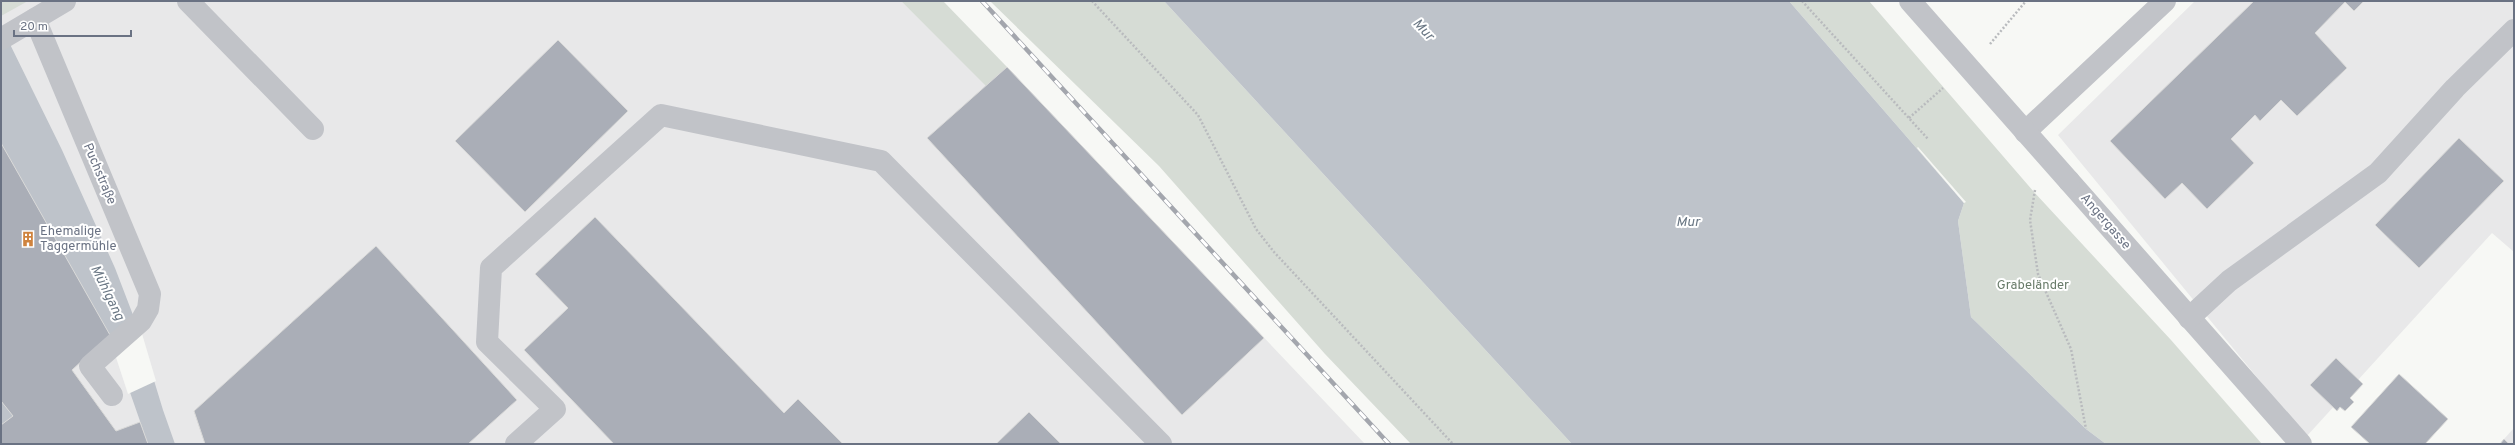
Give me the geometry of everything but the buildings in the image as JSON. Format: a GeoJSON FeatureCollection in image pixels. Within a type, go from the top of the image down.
{"type":"FeatureCollection","features":[{"type":"Feature","properties":{"kind":"street"},"geometry":{"type":"LineString","coordinates":[[4,37],[65,1]]}},
{"type":"Feature","properties":{"kind":"street"},"geometry":{"type":"LineString","coordinates":[[188,1],[313,129]]}},
{"type":"Feature","properties":{"kind":"street","name":"Angergasse"},"geometry":{"type":"LineString","coordinates":[[1910,1],[2300,444]]}},
{"type":"Feature","properties":{"kind":"street"},"geometry":{"type":"LineString","coordinates":[[2025,132],[2165,1]]}},
{"type":"Feature","properties":{"kind":"street","name":"Puchstraße"},"geometry":{"type":"LineString","coordinates":[[35,19],[150,294],[148,309],[141,321],[90,366],[112,395]]}},
{"type":"Feature","properties":{"kind":"street"},"geometry":{"type":"LineString","coordinates":[[2190,318],[2229,281],[2378,173],[2455,88],[2514,30]]}},
{"type":"Feature","properties":{"kind":"street"},"geometry":{"type":"LineString","coordinates":[[516,444],[555,409],[487,342],[491,268],[661,115],[881,161],[1162,444]]}},
{"type":"Feature","properties":{"kind":"path"},"geometry":{"type":"LineString","coordinates":[[1092,1],[1198,115],[1256,229],[1274,252],[1453,444]]}},
{"type":"Feature","properties":{"kind":"path"},"geometry":{"type":"LineString","coordinates":[[1966,64],[1988,47],[2026,1]]}},
{"type":"Feature","properties":{"kind":"path"},"geometry":{"type":"LineString","coordinates":[[1804,2],[1928,139]]}},
{"type":"Feature","properties":{"kind":"path"},"geometry":{"type":"LineString","coordinates":[[1909,118],[1938,93]]}},
{"type":"Feature","properties":{"kind":"path"},"geometry":{"type":"LineString","coordinates":[[2052,162],[2034,192],[2030,220],[2038,274],[2070,349],[2086,429]]}},
{"type":"Feature","properties":{"kind":"shaded area"},"geometry":{"type":"Polygon","coordinates":[[[1,1],[901,1],[986,85],[1007,67],[1365,444],[1,444],[1,1]]]}},
{"type":"Feature","properties":{"kind":"shaded area"},"geometry":{"type":"Polygon","coordinates":[[[2195,1],[2514,1],[2514,252],[2492,233],[2306,437],[2058,135],[2195,1]]]}},
{"type":"Feature","properties":{"kind":"shaded area"},"geometry":{"type":"Polygon","coordinates":[[[2514,428],[2514,444],[2500,444],[2504,439],[2514,428]]]}},
{"type":"Feature","properties":{"kind":"green space"},"geometry":{"type":"Polygon","coordinates":[[[1,1],[28,1],[1,16],[1,1]]]}},
{"type":"Feature","properties":{"kind":"green space"},"geometry":{"type":"Polygon","coordinates":[[[901,1],[943,1],[1007,67],[986,86],[901,1]]]}},
{"type":"Feature","properties":{"kind":"green space"},"geometry":{"type":"Polygon","coordinates":[[[990,1],[1164,1],[1572,444],[1411,444],[1325,354],[1159,166],[990,1]]]}},
{"type":"Feature","properties":{"kind":"green space","name":"Grabeländer"},"geometry":{"type":"Polygon","coordinates":[[[1789,1],[1869,1],[2034,192],[2171,340],[2262,444],[2106,444],[2086,429],[1971,317],[1958,221],[1964,203],[1789,1]]]}},
{"type":"Feature","properties":{"kind":"water","name":"Mur"},"geometry":{"type":"Polygon","coordinates":[[[1164,1],[1789,1],[1964,203],[1958,221],[1971,317],[2086,429],[2106,444],[1572,444],[1164,1]]]}},
{"type":"Feature","properties":{"kind":"water","name":"Mühlgang"},"geometry":{"type":"Polygon","coordinates":[[[1,26],[62,150],[115,268],[138,328],[175,444],[148,444],[110,335],[1,143],[1,26]]]}},
{"type":"Feature","properties":{"kind":"water"},"geometry":{"type":"Polygon","coordinates":[[[1,401],[13,416],[1,425],[1,401]]]}},
{"type":"Feature","properties":{"kind":"pier"},"geometry":{"type":"Polygon","coordinates":[[[1918,147],[1966,202],[1964,203],[1917,148],[1918,147]]]}},
{"type":"Feature","properties":{"kind":"pier"},"geometry":{"type":"Polygon","coordinates":[[[140,327],[156,381],[128,394],[109,336],[140,327]]]}},
{"type":"Feature","properties":{"kind":"railway"},"geometry":{"type":"LineString","coordinates":[[982,1],[1389,444]]}},
{"type":"Feature","properties":{"kind":"place","name":"Ehemalige Taggermühle"},"geometry":{"type":"Point","coordinates":[28,239]}}]}
